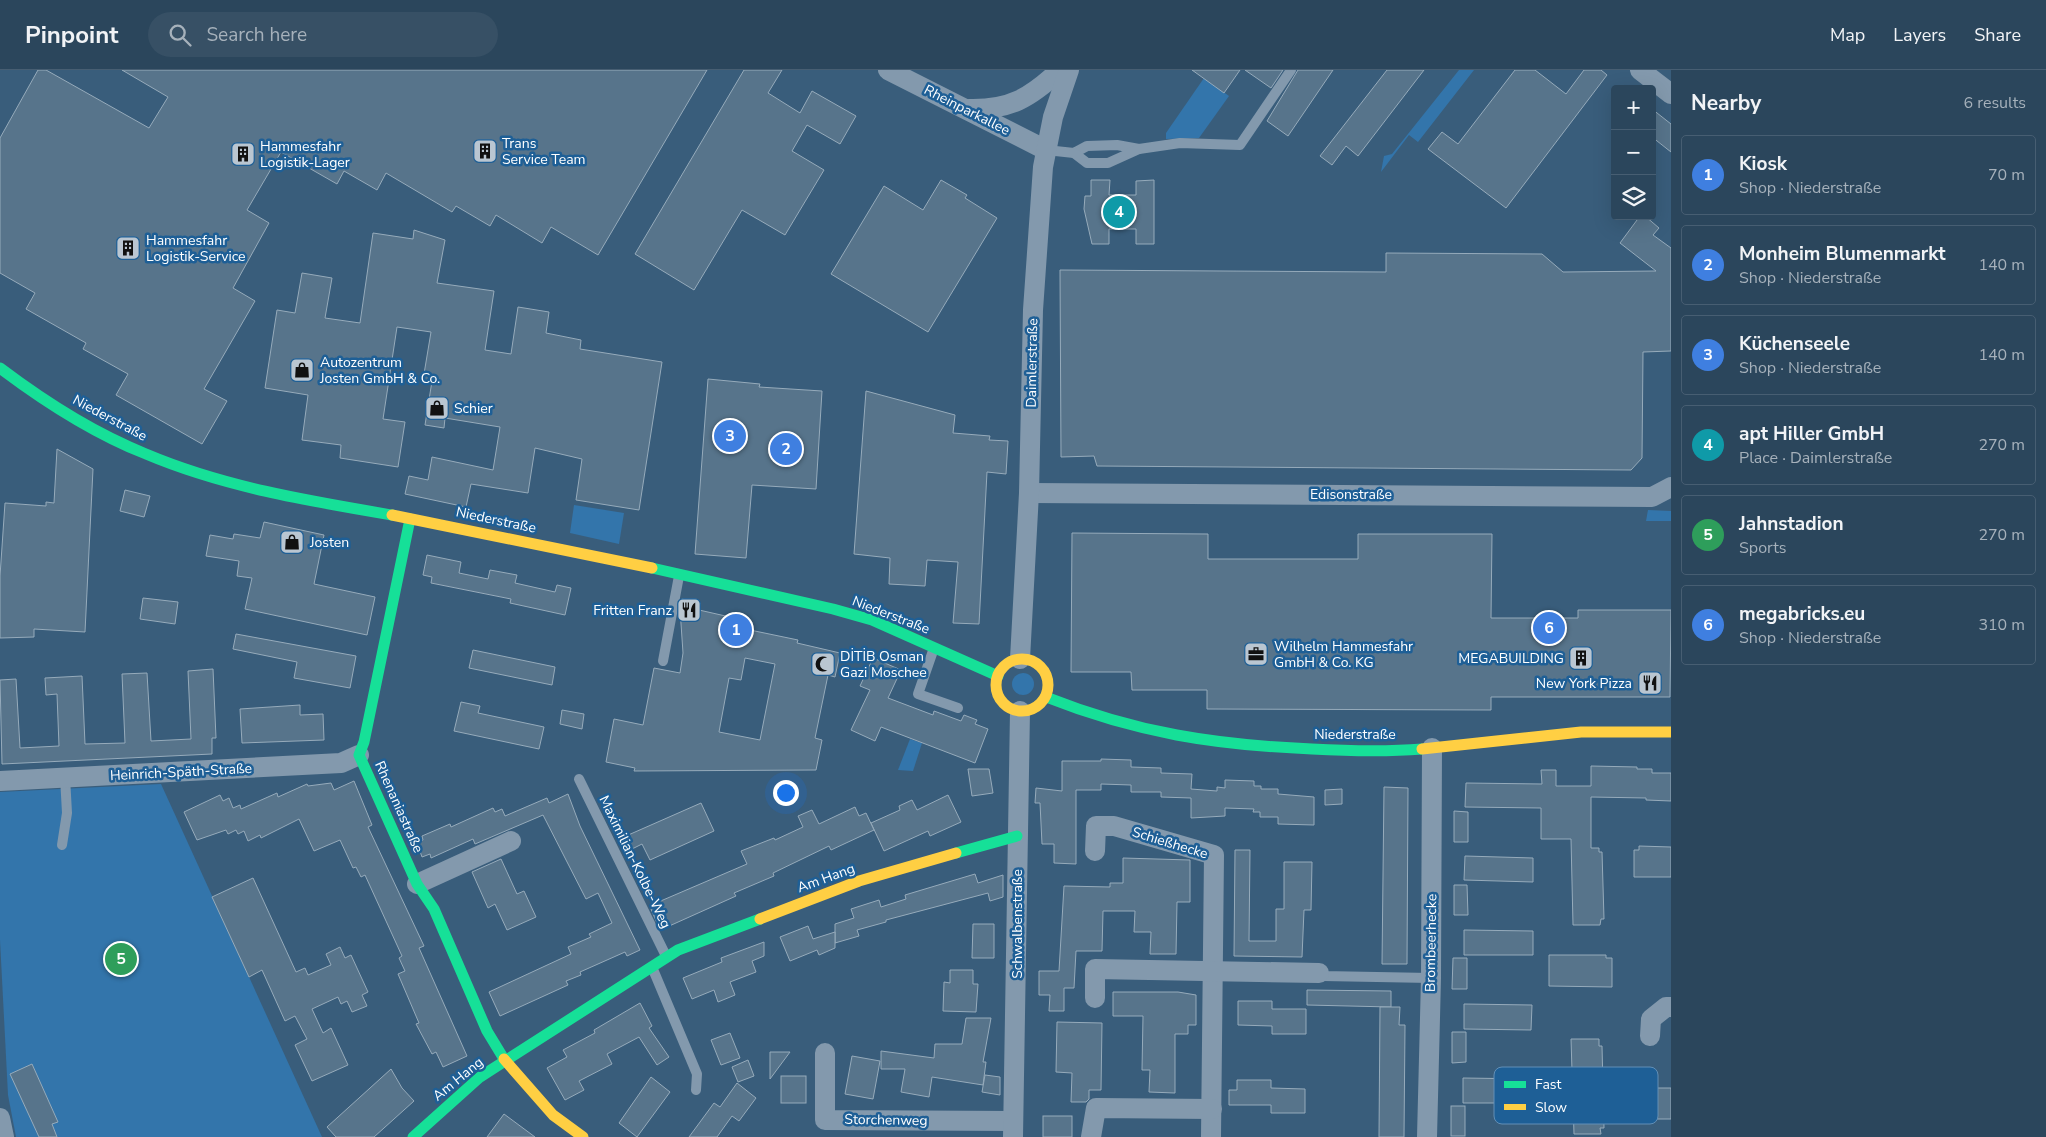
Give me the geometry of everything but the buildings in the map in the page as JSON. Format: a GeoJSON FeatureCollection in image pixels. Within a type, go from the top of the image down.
{"type":"FeatureCollection","features":[{"type":"Feature","properties":{"kind":"street","name":"Rheinparkallee"},"geometry":{"type":"LineString","coordinates":[[888,70],[1046,150]]}},
{"type":"Feature","properties":{"kind":"street"},"geometry":{"type":"LineString","coordinates":[[966,109],[994,110],[1015,103],[1034,92],[1060,70]]}},
{"type":"Feature","properties":{"kind":"street","name":"Daimlerstraße"},"geometry":{"type":"LineString","coordinates":[[1020,659],[1028,493],[1033,310],[1046,150],[1052,117],[1069,70]]}},
{"type":"Feature","properties":{"kind":"street"},"geometry":{"type":"LineString","coordinates":[[1640,70],[1671,94]]}},
{"type":"Feature","properties":{"kind":"street","name":"Niederstraße"},"geometry":{"type":"LineString","coordinates":[[0,368],[24,386],[87,425],[130,448],[168,463],[233,482],[833,609],[872,620],[998,676]]}},
{"type":"Feature","properties":{"kind":"street","name":"Edisonstraße"},"geometry":{"type":"LineString","coordinates":[[1028,493],[1652,497],[1671,487]]}},
{"type":"Feature","properties":{"kind":"street","name":"Rhenaniastraße"},"geometry":{"type":"LineString","coordinates":[[410,519],[364,742],[359,755],[417,884],[434,910],[487,1031],[505,1061],[553,1115],[583,1137]]}},
{"type":"Feature","properties":{"kind":"street"},"geometry":{"type":"LineString","coordinates":[[1020,659],[1038,664],[1044,670],[1049,688],[1046,697],[1035,708],[1020,711],[1012,709],[1000,699],[996,684],[998,676],[1009,663],[1020,659]]}},
{"type":"Feature","properties":{"kind":"street","name":"Niederstraße"},"geometry":{"type":"LineString","coordinates":[[1046,697],[1126,727],[1217,744],[1366,751],[1432,748],[1570,733],[1671,732]]}},
{"type":"Feature","properties":{"kind":"street","name":"Schwalbenstraße"},"geometry":{"type":"LineString","coordinates":[[1013,1129],[1016,1043],[1020,711]]}},
{"type":"Feature","properties":{"kind":"street","name":"Brombeerhecke"},"geometry":{"type":"LineString","coordinates":[[1427,1137],[1431,978],[1432,748]]}},
{"type":"Feature","properties":{"kind":"street","name":"Heinrich-Späth-Straße"},"geometry":{"type":"LineString","coordinates":[[0,781],[341,764],[359,755]]}},
{"type":"Feature","properties":{"kind":"street","name":"Schießhecke"},"geometry":{"type":"LineString","coordinates":[[1095,851],[1096,826],[1114,826],[1214,855],[1211,972],[1212,1109],[1210,1137]]}},
{"type":"Feature","properties":{"kind":"street","name":"Am Hang"},"geometry":{"type":"LineString","coordinates":[[413,1137],[480,1077],[666,957],[691,943],[859,881],[1017,836]]}},
{"type":"Feature","properties":{"kind":"street"},"geometry":{"type":"LineString","coordinates":[[417,884],[511,841]]}},
{"type":"Feature","properties":{"kind":"street"},"geometry":{"type":"LineString","coordinates":[[1095,998],[1095,969],[1319,974]]}},
{"type":"Feature","properties":{"kind":"street"},"geometry":{"type":"LineString","coordinates":[[1650,1036],[1651,1019],[1666,1007],[1671,1007]]}},
{"type":"Feature","properties":{"kind":"street","name":"Storchenweg"},"geometry":{"type":"LineString","coordinates":[[825,1053],[825,1120],[1013,1129]]}},
{"type":"Feature","properties":{"kind":"street"},"geometry":{"type":"LineString","coordinates":[[1091,1137],[1096,1108],[1212,1109]]}},
{"type":"Feature","properties":{"kind":"street"},"geometry":{"type":"LineString","coordinates":[[0,1118],[4,1137]]}},
{"type":"Feature","properties":{"kind":"lane"},"geometry":{"type":"LineString","coordinates":[[1046,150],[1074,153],[1087,163],[1108,163],[1139,150],[1180,143],[1240,145],[1291,70]]}},
{"type":"Feature","properties":{"kind":"lane"},"geometry":{"type":"LineString","coordinates":[[1074,153],[1087,146],[1104,145],[1117,145],[1139,150]]}},
{"type":"Feature","properties":{"kind":"lane"},"geometry":{"type":"LineString","coordinates":[[663,660],[679,575]]}},
{"type":"Feature","properties":{"kind":"lane"},"geometry":{"type":"LineString","coordinates":[[934,647],[918,694],[958,708]]}},
{"type":"Feature","properties":{"kind":"lane"},"geometry":{"type":"LineString","coordinates":[[62,845],[67,813],[65,778]]}},
{"type":"Feature","properties":{"kind":"lane","name":"Maximilian-Kolbe-Weg"},"geometry":{"type":"LineString","coordinates":[[579,779],[666,957]]}},
{"type":"Feature","properties":{"kind":"lane"},"geometry":{"type":"LineString","coordinates":[[652,966],[697,1074],[696,1090]]}},
{"type":"Feature","properties":{"kind":"lane"},"geometry":{"type":"LineString","coordinates":[[1319,974],[1323,976],[1431,978]]}},
{"type":"Feature","properties":{"kind":"shaded area"},"geometry":{"type":"Polygon","coordinates":[[[1459,70],[1474,70],[1418,142],[1409,135],[1381,172],[1384,156],[1392,154],[1459,70]]]}},
{"type":"Feature","properties":{"kind":"shaded area"},"geometry":{"type":"Polygon","coordinates":[[[1204,78],[1229,96],[1199,138],[1166,139],[1166,133],[1204,78]]]}},
{"type":"Feature","properties":{"kind":"shaded area"},"geometry":{"type":"Polygon","coordinates":[[[574,505],[624,513],[619,544],[570,533],[574,505]]]}},
{"type":"Feature","properties":{"kind":"shaded area"},"geometry":{"type":"Polygon","coordinates":[[[1648,510],[1671,511],[1671,521],[1646,521],[1648,510]]]}},
{"type":"Feature","properties":{"kind":"shaded area"},"geometry":{"type":"Polygon","coordinates":[[[1023,673],[1031,676],[1034,684],[1031,692],[1023,695],[1015,692],[1012,684],[1015,676],[1023,673]]]}},
{"type":"Feature","properties":{"kind":"shaded area"},"geometry":{"type":"Polygon","coordinates":[[[910,739],[922,743],[913,771],[898,770],[910,739]]]}},
{"type":"Feature","properties":{"kind":"shaded area"},"geometry":{"type":"Polygon","coordinates":[[[161,784],[322,1137],[16,1137],[8,1095],[0,940],[0,792],[161,784]]]}},
{"type":"Feature","properties":{"kind":"traffic: fast"},"geometry":{"type":"LineString","coordinates":[[0,368],[34,393],[88,427],[126,446],[176,466],[267,492],[392,515]]}},
{"type":"Feature","properties":{"kind":"traffic: fast"},"geometry":{"type":"LineString","coordinates":[[410,519],[364,742],[359,755],[417,884],[434,909],[487,1031],[504,1059]]}},
{"type":"Feature","properties":{"kind":"traffic: fast"},"geometry":{"type":"LineString","coordinates":[[652,568],[833,609],[872,620],[998,676]]}},
{"type":"Feature","properties":{"kind":"traffic: fast"},"geometry":{"type":"LineString","coordinates":[[1046,697],[1112,720],[1177,735],[1209,740],[1276,747],[1340,750],[1422,749]]}},
{"type":"Feature","properties":{"kind":"traffic: fast"},"geometry":{"type":"LineString","coordinates":[[956,853],[1017,836]]}},
{"type":"Feature","properties":{"kind":"traffic: fast"},"geometry":{"type":"LineString","coordinates":[[413,1137],[480,1077],[678,950],[760,919]]}},
{"type":"Feature","properties":{"kind":"traffic: slow"},"geometry":{"type":"LineString","coordinates":[[392,515],[652,568]]}},
{"type":"Feature","properties":{"kind":"traffic: slow"},"geometry":{"type":"LineString","coordinates":[[1017,659],[1027,659],[1036,663],[1044,671],[1048,685],[1044,699],[1036,707],[1027,711],[1017,711],[1008,707],[1000,699],[996,690],[996,680],[1000,671],[1008,663],[1017,659]]}},
{"type":"Feature","properties":{"kind":"traffic: slow"},"geometry":{"type":"LineString","coordinates":[[1422,749],[1581,732],[1671,732]]}},
{"type":"Feature","properties":{"kind":"traffic: slow"},"geometry":{"type":"LineString","coordinates":[[760,919],[859,881],[956,853]]}},
{"type":"Feature","properties":{"kind":"traffic: slow"},"geometry":{"type":"LineString","coordinates":[[504,1059],[553,1115],[583,1137]]}},
{"type":"Feature","properties":{"kind":"place","name":"Trans Service Team"},"geometry":{"type":"Point","coordinates":[485,151]}},
{"type":"Feature","properties":{"kind":"place","name":"Hammesfahr Logistik-Lager"},"geometry":{"type":"Point","coordinates":[243,154]}},
{"type":"Feature","properties":{"kind":"place","name":"apt Hiller GmbH"},"geometry":{"type":"Point","coordinates":[1119,212]}},
{"type":"Feature","properties":{"kind":"place","name":"Hammesfahr Logistik-Service"},"geometry":{"type":"Point","coordinates":[128,248]}},
{"type":"Feature","properties":{"kind":"place","name":"Autozentrum Josten GmbH & Co."},"geometry":{"type":"Point","coordinates":[302,370]}},
{"type":"Feature","properties":{"kind":"place","name":"Schier"},"geometry":{"type":"Point","coordinates":[437,408]}},
{"type":"Feature","properties":{"kind":"place","name":"Küchenseele"},"geometry":{"type":"Point","coordinates":[730,436]}},
{"type":"Feature","properties":{"kind":"place","name":"Monheim Blumenmarkt"},"geometry":{"type":"Point","coordinates":[786,449]}},
{"type":"Feature","properties":{"kind":"place","name":"Josten"},"geometry":{"type":"Point","coordinates":[292,542]}},
{"type":"Feature","properties":{"kind":"place","name":"Fritten Franz"},"geometry":{"type":"Point","coordinates":[689,610]}},
{"type":"Feature","properties":{"kind":"place","name":"megabricks.eu"},"geometry":{"type":"Point","coordinates":[1549,628]}},
{"type":"Feature","properties":{"kind":"place","name":"Kiosk"},"geometry":{"type":"Point","coordinates":[736,630]}},
{"type":"Feature","properties":{"kind":"place","name":"Wilhelm Hammesfahr GmbH & Co. KG"},"geometry":{"type":"Point","coordinates":[1256,654]}},
{"type":"Feature","properties":{"kind":"place","name":"MEGABUILDING"},"geometry":{"type":"Point","coordinates":[1581,658]}},
{"type":"Feature","properties":{"kind":"place","name":"DİTİB Osman Gazi Moschee"},"geometry":{"type":"Point","coordinates":[823,664]}},
{"type":"Feature","properties":{"kind":"place","name":"New York Pizza"},"geometry":{"type":"Point","coordinates":[1650,683]}},
{"type":"Feature","properties":{"kind":"place","name":"Jahnstadion"},"geometry":{"type":"Point","coordinates":[121,959]}}]}
